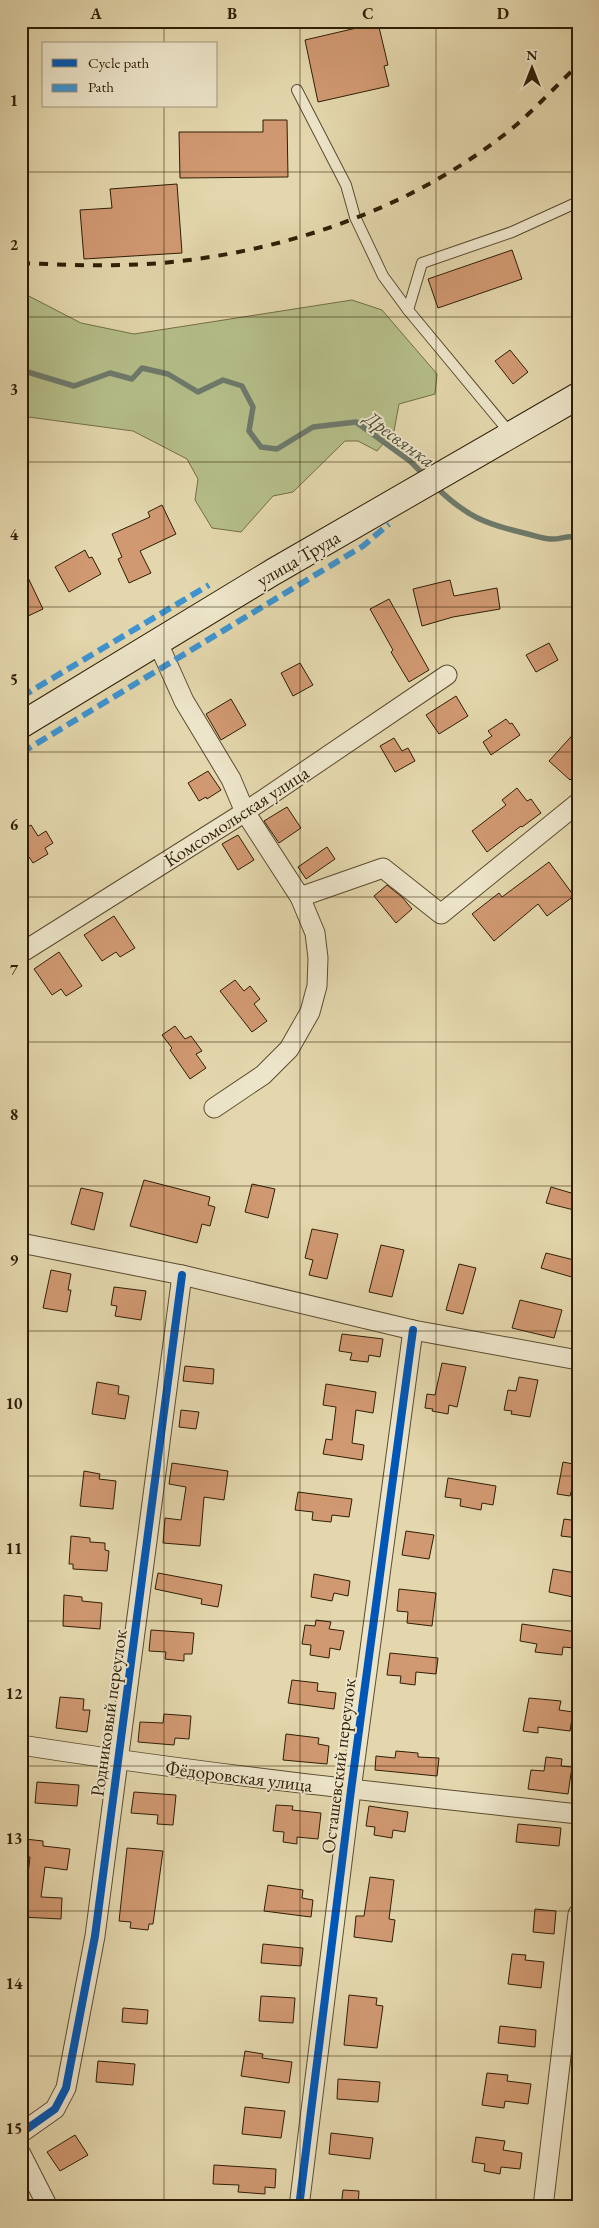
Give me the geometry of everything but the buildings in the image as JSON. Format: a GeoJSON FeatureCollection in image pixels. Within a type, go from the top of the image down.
{"type":"FeatureCollection","features":[{"type":"Feature","properties":{"kind":"street","name":"улица Труда"},"geometry":{"type":"LineString","coordinates":[[21,725],[273,572],[578,396]]}},
{"type":"Feature","properties":{"kind":"street"},"geometry":{"type":"LineString","coordinates":[[158,642],[184,701],[231,780],[244,812],[300,897],[315,934],[318,958],[318,986],[310,1012],[289,1049],[262,1075],[214,1108]]}},
{"type":"Feature","properties":{"kind":"street","name":"Комсомольская улица"},"geometry":{"type":"LineString","coordinates":[[21,953],[244,812],[447,675]]}},
{"type":"Feature","properties":{"kind":"street"},"geometry":{"type":"LineString","coordinates":[[300,897],[383,868],[440,914],[578,803]]}},
{"type":"Feature","properties":{"kind":"street"},"geometry":{"type":"LineString","coordinates":[[21,1243],[182,1276],[413,1330],[577,1356]]}},
{"type":"Feature","properties":{"kind":"street","name":"Родниковый переулок"},"geometry":{"type":"LineString","coordinates":[[21,2134],[55,2109],[66,2088],[94,1936],[182,1276]]}},
{"type":"Feature","properties":{"kind":"street","name":"Осташевский переулок"},"geometry":{"type":"LineString","coordinates":[[299,2207],[351,1790],[413,1330]]}},
{"type":"Feature","properties":{"kind":"street","name":"Фёдоровская улица"},"geometry":{"type":"LineString","coordinates":[[21,1745],[118,1760],[351,1790],[578,1814]]}},
{"type":"Feature","properties":{"kind":"street"},"geometry":{"type":"LineString","coordinates":[[543,2207],[578,1914]]}},
{"type":"Feature","properties":{"kind":"street"},"geometry":{"type":"LineString","coordinates":[[21,2154],[48,2207]]}},
{"type":"Feature","properties":{"kind":"lane"},"geometry":{"type":"LineString","coordinates":[[297,90],[346,185],[355,217],[366,245],[383,276],[408,310],[511,434]]}},
{"type":"Feature","properties":{"kind":"lane"},"geometry":{"type":"LineString","coordinates":[[408,310],[422,263],[512,232],[578,202]]}},
{"type":"Feature","properties":{"kind":"green space"},"geometry":{"type":"Polygon","coordinates":[[[21,292],[81,323],[134,334],[352,300],[382,310],[437,374],[435,394],[399,404],[394,431],[377,451],[358,441],[345,441],[293,492],[273,496],[241,532],[212,528],[195,500],[198,479],[187,459],[133,431],[21,416],[21,292]]]}},
{"type":"Feature","properties":{"kind":"waterway","name":"Дресвянка"},"geometry":{"type":"LineString","coordinates":[[21,370],[74,386],[110,373],[132,379],[142,368],[168,374],[198,392],[223,380],[242,386],[253,407],[249,431],[261,447],[277,449],[313,427],[356,422],[410,461],[426,477]]}},
{"type":"Feature","properties":{"kind":"waterway","name":"Дресвянка"},"geometry":{"type":"LineString","coordinates":[[436,487],[467,512],[498,526],[544,538],[578,538]]}},
{"type":"Feature","properties":{"kind":"railway"},"geometry":{"type":"LineString","coordinates":[[21,263],[126,265],[208,257],[256,248],[303,236],[348,221],[393,202],[436,180],[477,155],[515,126],[578,65]]}},
{"type":"Feature","properties":{"kind":"marked path"},"geometry":{"type":"LineString","coordinates":[[21,753],[363,546],[389,524]]}},
{"type":"Feature","properties":{"kind":"marked path"},"geometry":{"type":"LineString","coordinates":[[21,697],[209,585]]}},
{"type":"Feature","properties":{"kind":"cycle path"},"geometry":{"type":"LineString","coordinates":[[21,2133],[55,2109],[66,2088],[95,1936],[182,1275]]}},
{"type":"Feature","properties":{"kind":"cycle path"},"geometry":{"type":"LineString","coordinates":[[299,2207],[351,1790],[413,1330]]}}]}
